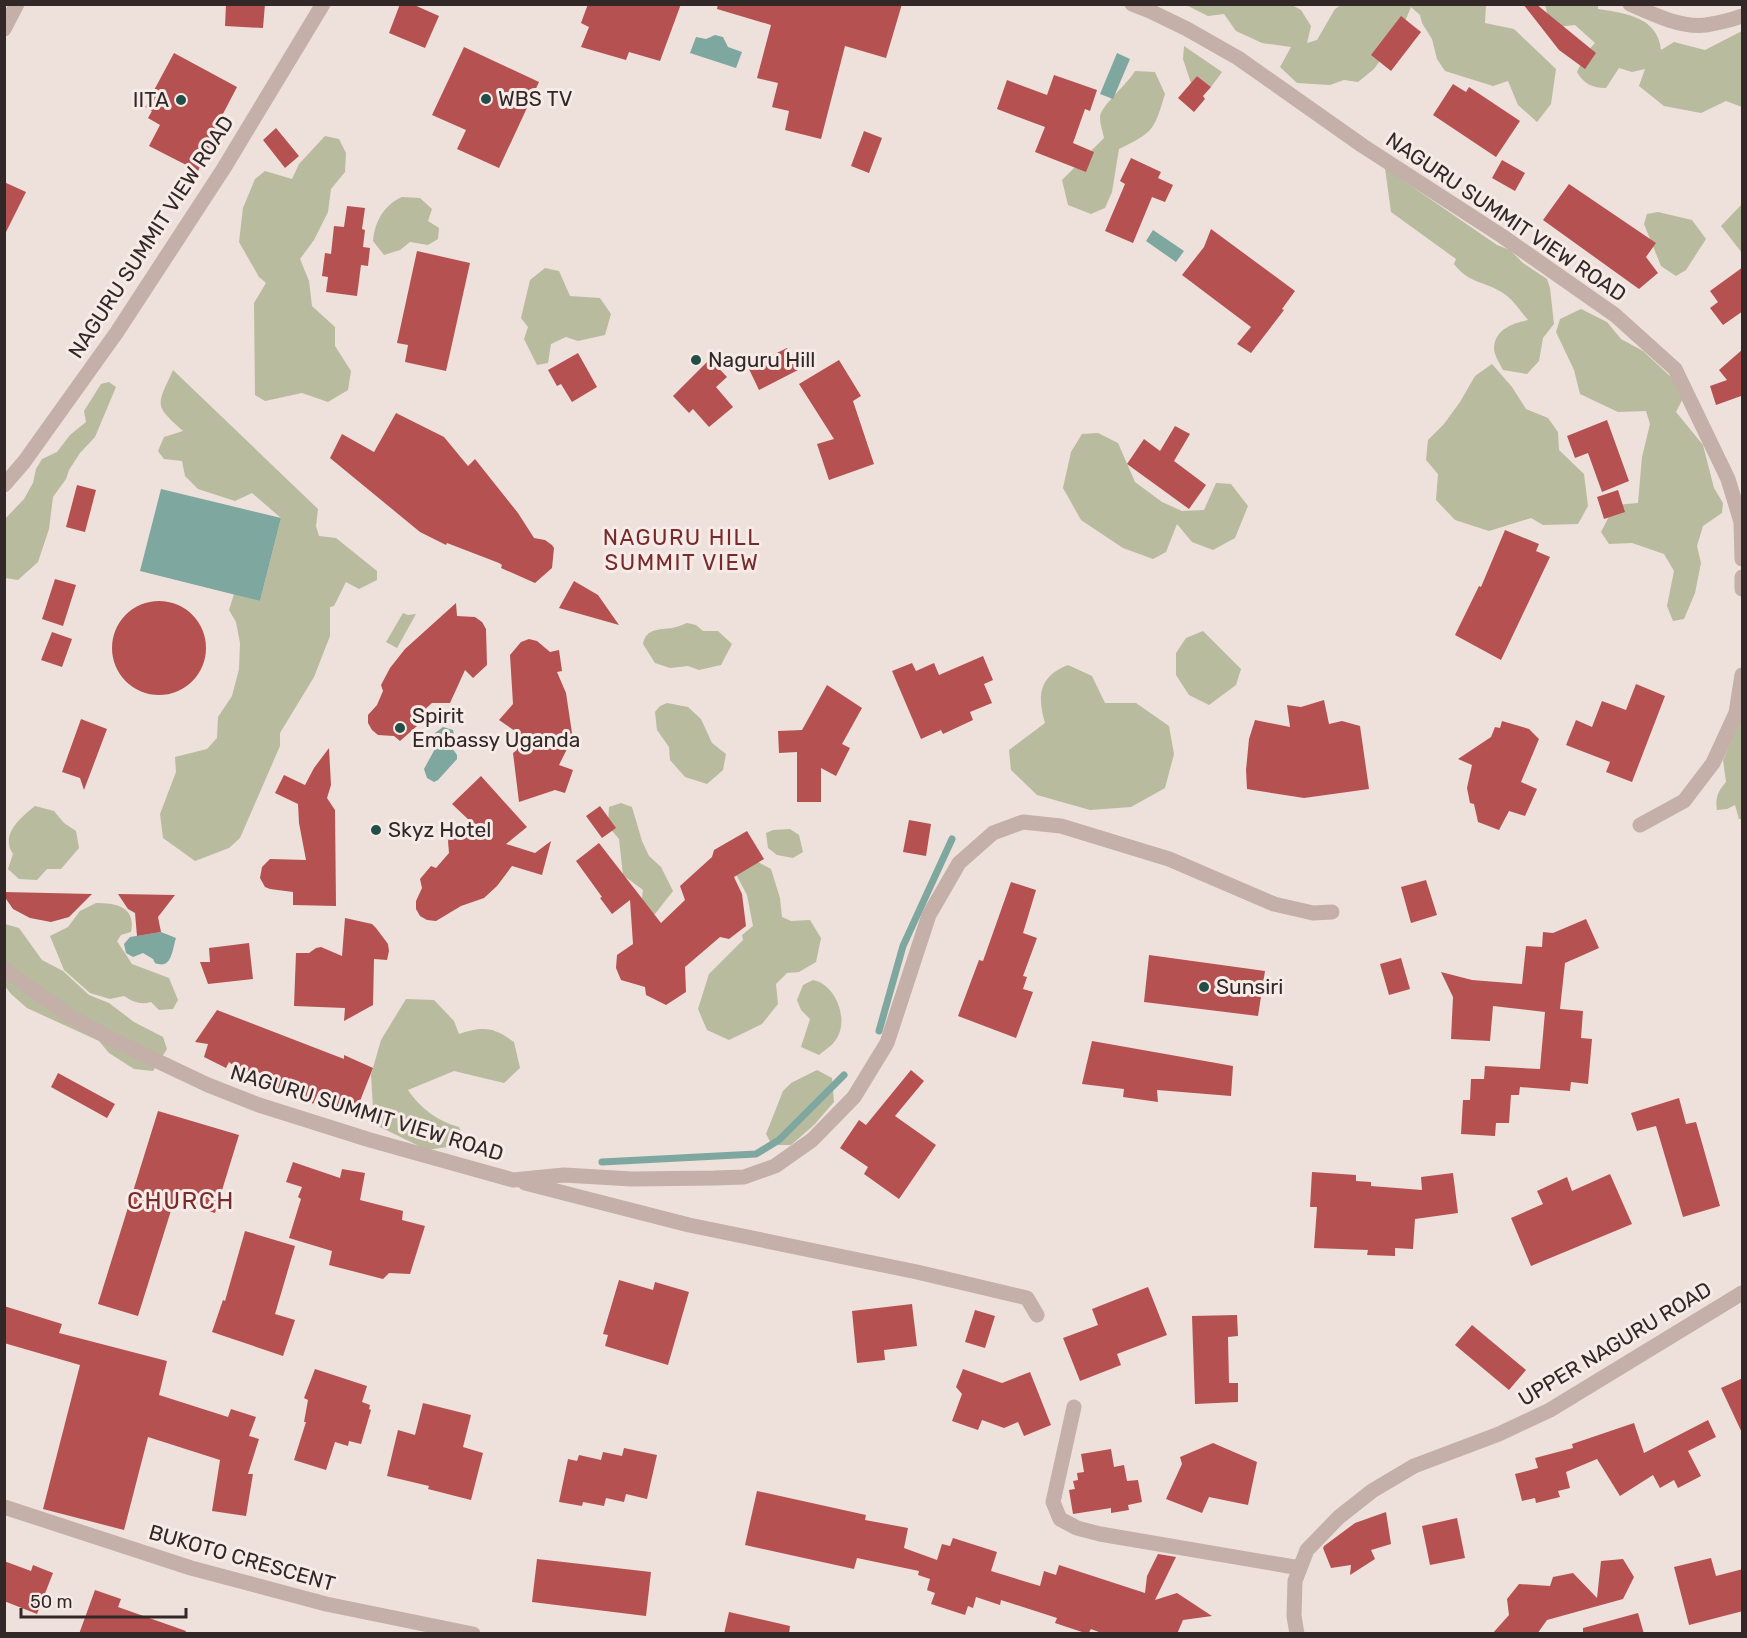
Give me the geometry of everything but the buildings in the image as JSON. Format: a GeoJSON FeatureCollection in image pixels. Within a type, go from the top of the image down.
{"type":"FeatureCollection","features":[{"type":"Feature","properties":{"kind":"street"},"geometry":{"type":"LineString","coordinates":[[4,29],[17,4]]}},
{"type":"Feature","properties":{"kind":"street","name":"NAGURU SUMMIT VIEW ROAD"},"geometry":{"type":"LineString","coordinates":[[4,485],[24,462],[117,332],[224,168],[323,4]]}},
{"type":"Feature","properties":{"kind":"street","name":"NAGURU SUMMIT VIEW ROAD"},"geometry":{"type":"LineString","coordinates":[[1132,4],[1187,29],[1238,58],[1615,315],[1674,369],[1700,418],[1728,478],[1741,522],[1743,559]]}},
{"type":"Feature","properties":{"kind":"street"},"geometry":{"type":"LineString","coordinates":[[1630,4],[1682,23],[1704,25],[1743,16]]}},
{"type":"Feature","properties":{"kind":"street"},"geometry":{"type":"LineString","coordinates":[[1743,577],[1743,589]]}},
{"type":"Feature","properties":{"kind":"street"},"geometry":{"type":"LineString","coordinates":[[1640,825],[1684,801],[1713,763],[1737,713],[1743,675]]}},
{"type":"Feature","properties":{"kind":"street","name":"NAGURU SUMMIT VIEW ROAD"},"geometry":{"type":"LineString","coordinates":[[4,969],[71,1017],[208,1085],[259,1105],[370,1140],[513,1180],[564,1175],[632,1179],[744,1177],[775,1166],[812,1140],[854,1097],[887,1043],[929,915],[959,863],[993,833],[1023,822],[1061,826],[1169,859],[1274,904],[1313,913],[1332,912]]}},
{"type":"Feature","properties":{"kind":"street"},"geometry":{"type":"LineString","coordinates":[[513,1180],[689,1225],[917,1272],[1027,1298],[1037,1315]]}},
{"type":"Feature","properties":{"kind":"street","name":"UPPER NAGURU ROAD"},"geometry":{"type":"LineString","coordinates":[[1297,1634],[1294,1616],[1295,1581],[1307,1550],[1339,1517],[1372,1491],[1414,1466],[1499,1434],[1550,1410],[1743,1293]]}},
{"type":"Feature","properties":{"kind":"street"},"geometry":{"type":"LineString","coordinates":[[1074,1407],[1053,1502],[1060,1519],[1077,1528],[1100,1534],[1300,1568]]}},
{"type":"Feature","properties":{"kind":"street","name":"BUKOTO CRESCENT"},"geometry":{"type":"LineString","coordinates":[[4,1507],[202,1571],[433,1630],[473,1634]]}},
{"type":"Feature","properties":{"kind":"green space"},"geometry":{"type":"Polygon","coordinates":[[[1186,5],[1292,5],[1301,10],[1311,26],[1307,43],[1317,40],[1335,9],[1341,5],[1486,5],[1485,23],[1514,29],[1556,69],[1551,104],[1537,122],[1518,105],[1508,81],[1493,86],[1445,71],[1437,59],[1432,39],[1420,15],[1411,7],[1400,33],[1374,69],[1358,82],[1344,80],[1330,85],[1297,83],[1280,67],[1291,47],[1262,43],[1236,31],[1224,14],[1208,16],[1186,5]]]}},
{"type":"Feature","properties":{"kind":"green space"},"geometry":{"type":"Polygon","coordinates":[[[1545,5],[1598,5],[1598,9],[1629,15],[1654,30],[1661,50],[1674,42],[1705,50],[1742,31],[1742,107],[1726,101],[1701,113],[1664,106],[1639,86],[1645,69],[1632,72],[1619,68],[1606,88],[1589,84],[1577,72],[1586,53],[1595,43],[1575,25],[1556,27],[1549,20],[1545,5]]]}},
{"type":"Feature","properties":{"kind":"green space"},"geometry":{"type":"Polygon","coordinates":[[[1184,46],[1222,72],[1211,87],[1197,76],[1191,83],[1183,59],[1184,46]]]}},
{"type":"Feature","properties":{"kind":"green space"},"geometry":{"type":"Polygon","coordinates":[[[1135,71],[1155,72],[1165,94],[1155,123],[1146,134],[1119,149],[1112,192],[1105,208],[1091,214],[1068,205],[1062,180],[1104,138],[1100,120],[1101,113],[1135,71]]]}},
{"type":"Feature","properties":{"kind":"green space"},"geometry":{"type":"Polygon","coordinates":[[[325,136],[339,139],[346,153],[345,172],[331,189],[328,212],[314,240],[300,259],[309,281],[312,306],[335,327],[335,346],[351,371],[348,390],[328,402],[302,393],[265,401],[255,395],[254,303],[266,283],[259,277],[239,242],[243,208],[255,179],[265,171],[292,179],[299,164],[325,136]]]}},
{"type":"Feature","properties":{"kind":"green space"},"geometry":{"type":"Polygon","coordinates":[[[1385,168],[1497,245],[1510,250],[1523,263],[1547,279],[1554,324],[1543,338],[1539,361],[1527,374],[1503,370],[1494,348],[1495,341],[1501,332],[1511,325],[1528,320],[1507,296],[1465,275],[1454,264],[1456,259],[1391,212],[1385,168]]]}},
{"type":"Feature","properties":{"kind":"green space"},"geometry":{"type":"Polygon","coordinates":[[[402,197],[420,198],[432,209],[428,221],[439,228],[438,239],[428,245],[410,242],[400,250],[384,255],[373,241],[376,227],[385,209],[402,197]]]}},
{"type":"Feature","properties":{"kind":"green space"},"geometry":{"type":"Polygon","coordinates":[[[1742,204],[1742,253],[1721,226],[1742,204]]]}},
{"type":"Feature","properties":{"kind":"green space"},"geometry":{"type":"Polygon","coordinates":[[[1658,212],[1692,220],[1706,239],[1686,270],[1676,276],[1661,266],[1644,224],[1647,214],[1658,212]]]}},
{"type":"Feature","properties":{"kind":"green space"},"geometry":{"type":"Polygon","coordinates":[[[545,268],[559,271],[570,296],[600,298],[611,314],[605,335],[578,341],[566,337],[551,344],[548,363],[537,365],[524,339],[528,327],[521,318],[530,280],[545,268]]]}},
{"type":"Feature","properties":{"kind":"green space"},"geometry":{"type":"Polygon","coordinates":[[[1581,309],[1607,322],[1621,339],[1643,351],[1672,378],[1682,400],[1676,412],[1703,445],[1714,488],[1723,503],[1722,513],[1703,526],[1697,546],[1701,563],[1695,593],[1684,619],[1673,621],[1667,606],[1674,571],[1664,554],[1632,543],[1609,544],[1601,532],[1615,505],[1638,503],[1642,457],[1650,424],[1646,411],[1618,412],[1580,394],[1574,370],[1556,332],[1560,319],[1581,309]]]}},
{"type":"Feature","properties":{"kind":"green space"},"geometry":{"type":"Polygon","coordinates":[[[1492,364],[1512,387],[1526,409],[1548,418],[1558,432],[1559,450],[1584,474],[1588,506],[1578,524],[1543,525],[1531,518],[1489,531],[1455,520],[1436,500],[1438,474],[1426,460],[1428,440],[1444,424],[1475,376],[1492,364]]]}},
{"type":"Feature","properties":{"kind":"green space"},"geometry":{"type":"Polygon","coordinates":[[[173,370],[318,509],[316,526],[319,536],[336,538],[377,571],[377,580],[359,589],[346,582],[334,606],[330,607],[330,636],[314,677],[280,733],[280,746],[240,838],[229,848],[195,861],[163,838],[160,814],[176,772],[175,757],[207,749],[217,738],[218,717],[232,696],[239,669],[240,643],[236,622],[229,610],[234,594],[260,601],[281,518],[252,493],[235,501],[198,489],[185,476],[182,461],[164,459],[158,451],[164,437],[183,431],[162,409],[161,404],[161,398],[173,370]]]}},
{"type":"Feature","properties":{"kind":"green space"},"geometry":{"type":"Polygon","coordinates":[[[109,382],[116,387],[95,437],[80,453],[53,497],[49,529],[38,562],[18,580],[5,578],[5,519],[24,499],[42,459],[57,452],[70,435],[86,422],[84,411],[101,384],[109,382]]]}},
{"type":"Feature","properties":{"kind":"green space"},"geometry":{"type":"Polygon","coordinates":[[[1098,433],[1118,443],[1135,482],[1162,502],[1182,511],[1204,510],[1216,483],[1231,484],[1248,506],[1235,538],[1213,550],[1192,542],[1177,524],[1166,552],[1153,559],[1123,548],[1081,520],[1063,488],[1071,452],[1082,434],[1098,433]]]}},
{"type":"Feature","properties":{"kind":"green space"},"geometry":{"type":"Polygon","coordinates":[[[403,613],[416,614],[397,648],[386,642],[403,613]]]}},
{"type":"Feature","properties":{"kind":"green space"},"geometry":{"type":"Polygon","coordinates":[[[687,623],[696,625],[703,631],[718,631],[732,644],[721,665],[699,670],[688,666],[670,668],[655,663],[643,644],[647,635],[650,632],[687,623]]]}},
{"type":"Feature","properties":{"kind":"green space"},"geometry":{"type":"Polygon","coordinates":[[[1203,631],[1241,669],[1236,685],[1209,705],[1189,695],[1176,675],[1176,653],[1186,638],[1203,631]]]}},
{"type":"Feature","properties":{"kind":"green space"},"geometry":{"type":"Polygon","coordinates":[[[1068,665],[1092,676],[1105,703],[1136,703],[1169,726],[1174,754],[1165,788],[1131,807],[1090,810],[1037,795],[1011,770],[1009,750],[1045,723],[1041,696],[1046,681],[1051,675],[1068,665]]]}},
{"type":"Feature","properties":{"kind":"green space"},"geometry":{"type":"Polygon","coordinates":[[[667,703],[688,707],[701,719],[712,743],[726,754],[723,770],[707,784],[685,777],[670,760],[669,747],[657,730],[655,712],[667,703]]]}},
{"type":"Feature","properties":{"kind":"green space"},"geometry":{"type":"Polygon","coordinates":[[[1742,715],[1742,819],[1739,819],[1735,805],[1717,810],[1716,802],[1726,782],[1723,760],[1742,715]]]}},
{"type":"Feature","properties":{"kind":"green space"},"geometry":{"type":"Polygon","coordinates":[[[621,803],[632,807],[649,856],[661,867],[673,891],[655,914],[643,913],[641,906],[643,890],[623,875],[619,839],[608,826],[609,807],[621,803]]]}},
{"type":"Feature","properties":{"kind":"green space"},"geometry":{"type":"Polygon","coordinates":[[[35,806],[54,811],[64,823],[76,831],[79,848],[61,869],[47,869],[37,880],[19,879],[8,869],[13,854],[10,847],[10,834],[18,821],[35,806]]]}},
{"type":"Feature","properties":{"kind":"green space"},"geometry":{"type":"Polygon","coordinates":[[[790,829],[799,835],[803,852],[793,858],[777,855],[768,848],[766,833],[773,830],[790,829]]]}},
{"type":"Feature","properties":{"kind":"green space"},"geometry":{"type":"Polygon","coordinates":[[[754,860],[771,869],[780,898],[782,917],[791,921],[810,920],[821,938],[816,962],[799,972],[787,973],[776,984],[778,1004],[762,1024],[729,1040],[707,1030],[698,1009],[709,974],[743,940],[742,935],[753,926],[747,895],[732,867],[754,860]]]}},
{"type":"Feature","properties":{"kind":"green space"},"geometry":{"type":"Polygon","coordinates":[[[96,903],[111,904],[128,912],[131,917],[131,932],[121,935],[117,941],[132,964],[169,978],[178,1000],[173,1009],[159,1010],[151,1002],[137,1002],[124,996],[110,999],[90,993],[64,970],[50,936],[68,927],[80,911],[96,903]]]}},
{"type":"Feature","properties":{"kind":"green space"},"geometry":{"type":"Polygon","coordinates":[[[5,924],[19,928],[42,960],[63,971],[89,995],[109,1003],[134,1022],[163,1037],[167,1049],[153,1071],[134,1069],[109,1053],[99,1041],[27,1008],[11,994],[5,986],[5,924]]]}},
{"type":"Feature","properties":{"kind":"green space"},"geometry":{"type":"Polygon","coordinates":[[[813,980],[828,988],[833,995],[838,1003],[841,1021],[837,1038],[819,1055],[801,1047],[810,1019],[801,1010],[797,1000],[803,985],[813,980]]]}},
{"type":"Feature","properties":{"kind":"green space"},"geometry":{"type":"Polygon","coordinates":[[[406,999],[434,1000],[454,1021],[459,1034],[488,1029],[514,1042],[520,1068],[504,1083],[454,1071],[408,1090],[430,1113],[459,1127],[467,1144],[427,1150],[374,1124],[371,1075],[381,1040],[406,999]]]}},
{"type":"Feature","properties":{"kind":"green space"},"geometry":{"type":"Polygon","coordinates":[[[817,1070],[832,1078],[834,1102],[814,1125],[791,1145],[772,1145],[766,1134],[783,1091],[791,1083],[817,1070]]]}},
{"type":"Feature","properties":{"kind":"water"},"geometry":{"type":"Polygon","coordinates":[[[715,35],[723,37],[728,47],[742,52],[736,68],[690,53],[696,37],[706,39],[715,35]]]}},
{"type":"Feature","properties":{"kind":"water"},"geometry":{"type":"Polygon","coordinates":[[[1117,53],[1130,59],[1113,99],[1100,94],[1117,53]]]}},
{"type":"Feature","properties":{"kind":"water"},"geometry":{"type":"Polygon","coordinates":[[[1153,230],[1184,251],[1176,262],[1146,241],[1153,230]]]}},
{"type":"Feature","properties":{"kind":"water"},"geometry":{"type":"Polygon","coordinates":[[[161,489],[281,518],[260,601],[140,571],[161,489]]]}},
{"type":"Feature","properties":{"kind":"water"},"geometry":{"type":"Polygon","coordinates":[[[443,727],[453,730],[455,739],[450,745],[457,759],[434,782],[427,778],[424,769],[436,747],[435,733],[443,727]]]}},
{"type":"Feature","properties":{"kind":"water"},"geometry":{"type":"Polygon","coordinates":[[[161,932],[176,938],[170,958],[165,964],[155,963],[143,953],[133,957],[126,953],[124,944],[130,937],[161,932]]]}},
{"type":"Feature","properties":{"kind":"waterway"},"geometry":{"type":"LineString","coordinates":[[879,1031],[903,946],[952,839]]}},
{"type":"Feature","properties":{"kind":"waterway"},"geometry":{"type":"LineString","coordinates":[[602,1162],[756,1154],[779,1140],[844,1075]]}},
{"type":"Feature","properties":{"kind":"place","name":"WBS TV"},"geometry":{"type":"Point","coordinates":[486,99]}},
{"type":"Feature","properties":{"kind":"place","name":"IITA"},"geometry":{"type":"Point","coordinates":[181,100]}},
{"type":"Feature","properties":{"kind":"place","name":"Naguru Hill"},"geometry":{"type":"Point","coordinates":[696,360]}},
{"type":"Feature","properties":{"kind":"place","name":"Spirit Embassy Uganda"},"geometry":{"type":"Point","coordinates":[400,728]}},
{"type":"Feature","properties":{"kind":"place","name":"Skyz Hotel"},"geometry":{"type":"Point","coordinates":[376,830]}},
{"type":"Feature","properties":{"kind":"place","name":"Sunsiri"},"geometry":{"type":"Point","coordinates":[1204,987]}},
{"type":"Feature","properties":{"kind":"district","name":"NAGURU HILL SUMMIT VIEW"},"geometry":{"type":"Point","coordinates":[682,550]}},
{"type":"Feature","properties":{"kind":"district","name":"CHURCH"},"geometry":{"type":"Point","coordinates":[181,1201]}}]}
